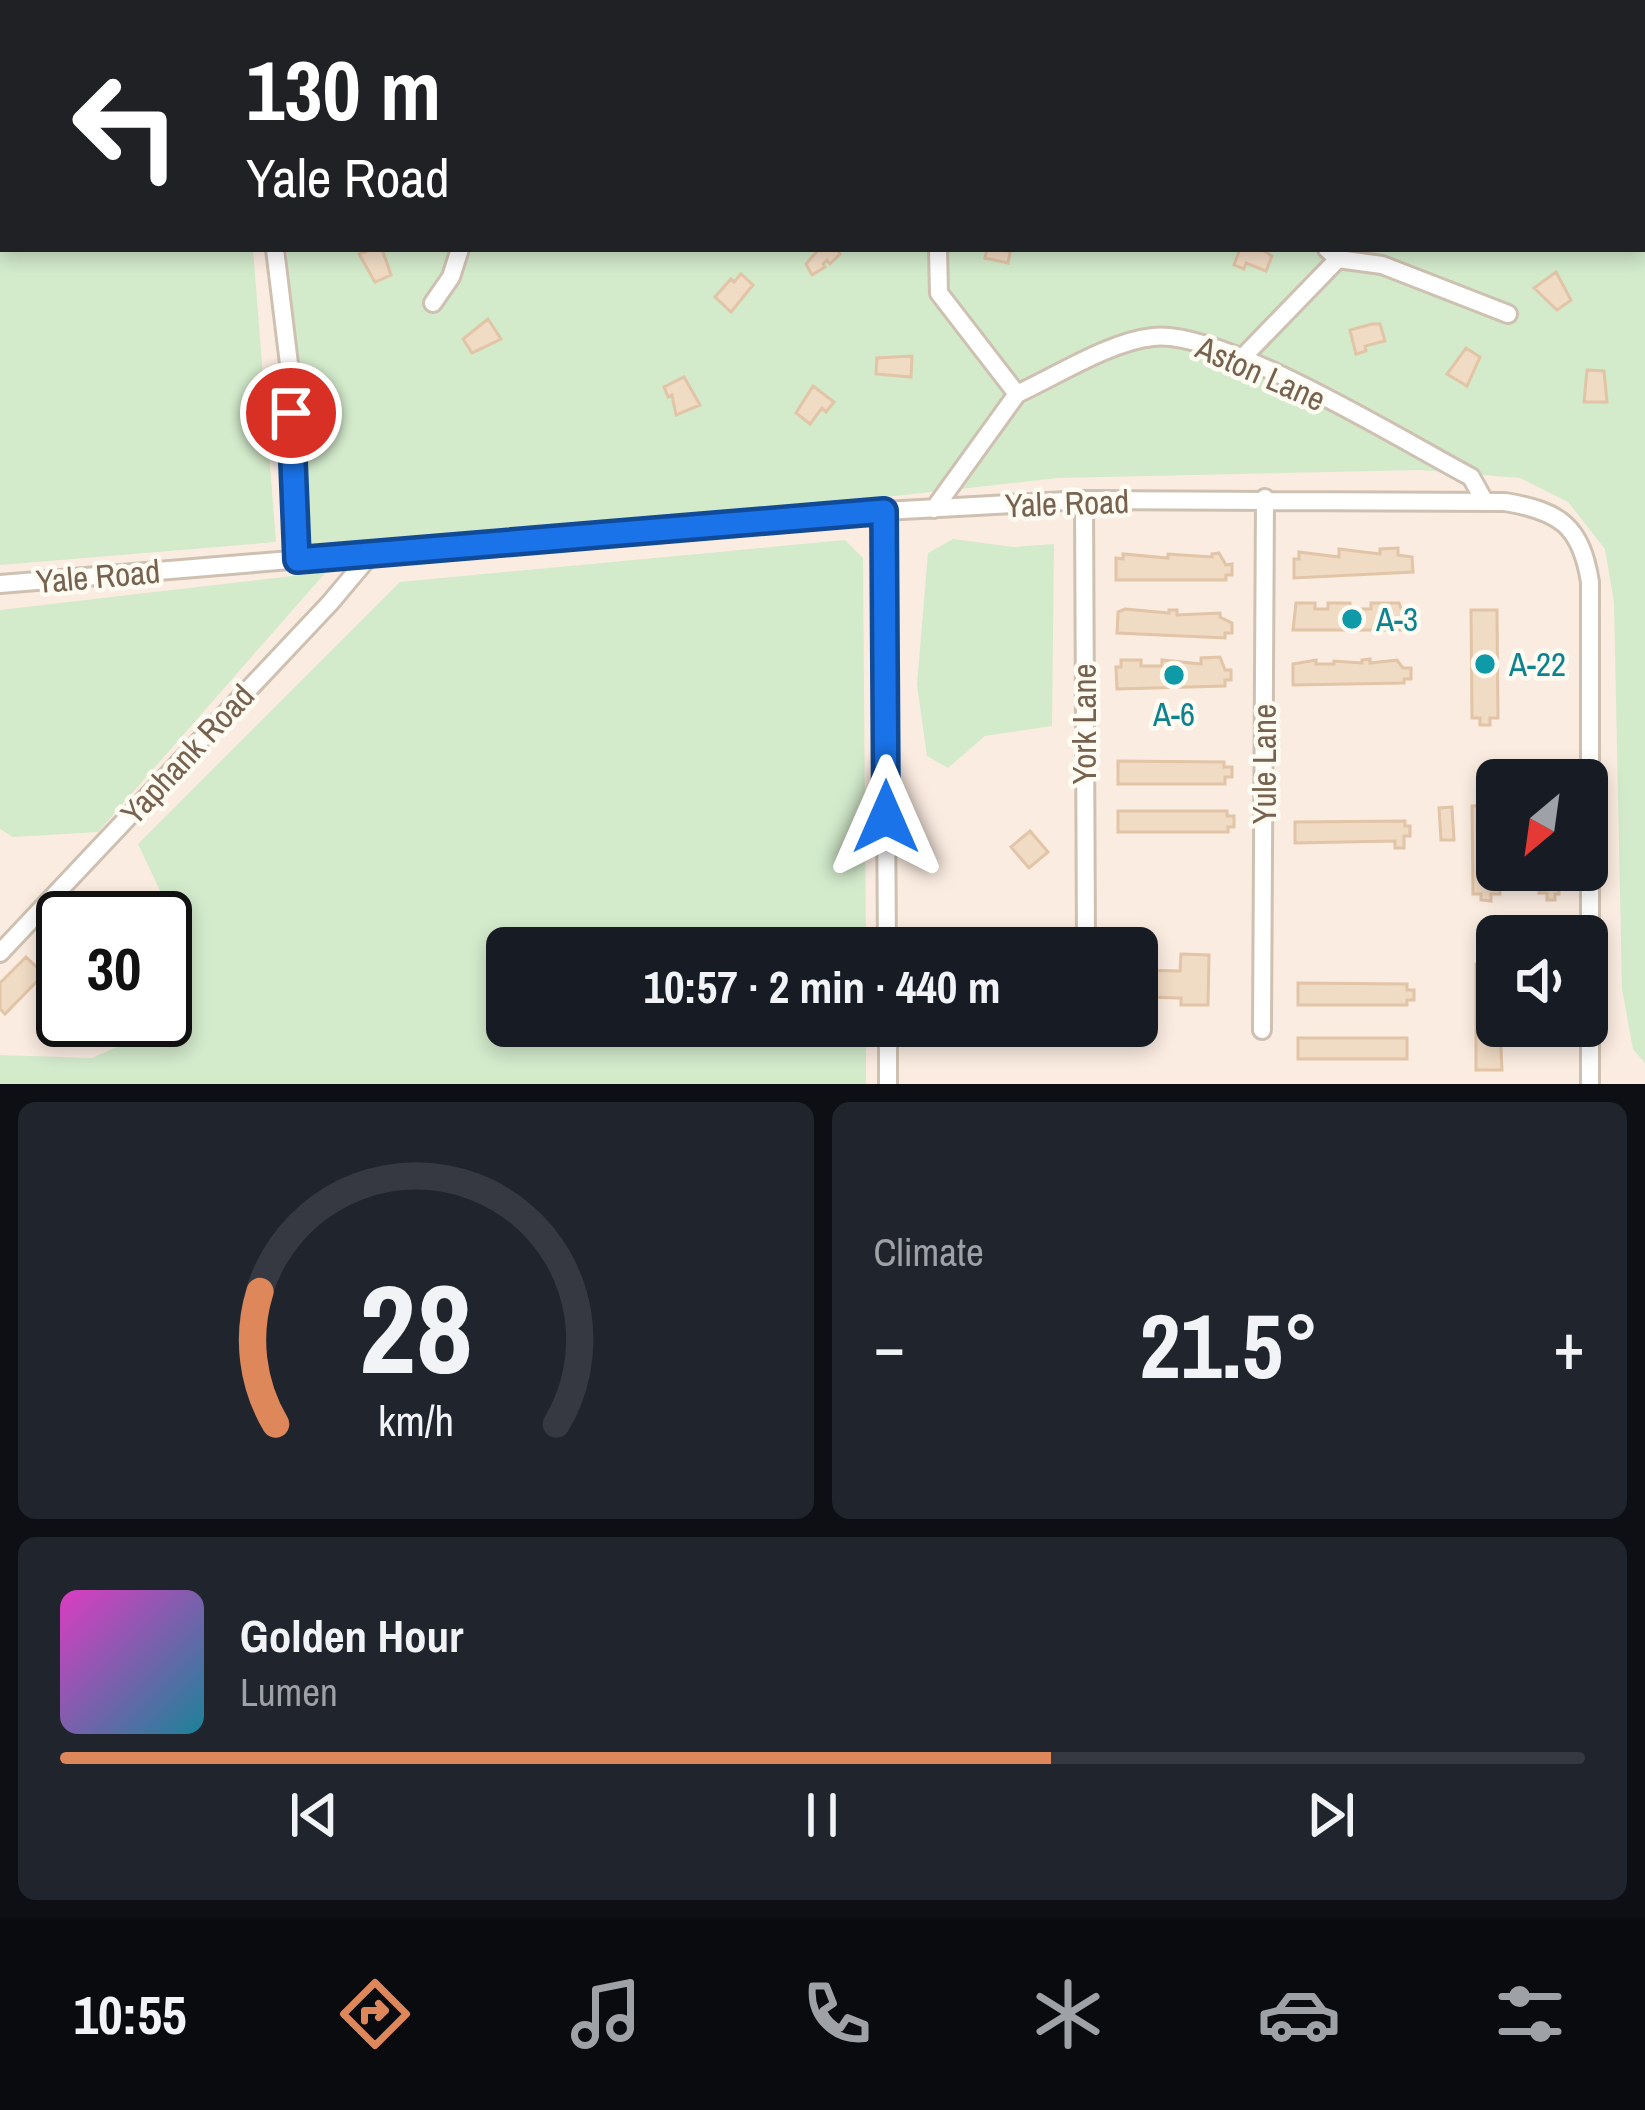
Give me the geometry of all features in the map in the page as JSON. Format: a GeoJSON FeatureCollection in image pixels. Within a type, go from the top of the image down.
{"type":"FeatureCollection","features":[{"type":"Feature","properties":{"kind":"street"},"geometry":{"type":"LineString","coordinates":[[275,252],[290,372],[297,560]]}},
{"type":"Feature","properties":{"kind":"street"},"geometry":{"type":"LineString","coordinates":[[433,303],[451,277],[459,252]]}},
{"type":"Feature","properties":{"kind":"street"},"geometry":{"type":"LineString","coordinates":[[938,252],[939,293],[1017,394]]}},
{"type":"Feature","properties":{"kind":"street"},"geometry":{"type":"LineString","coordinates":[[1243,357],[1332,254],[1382,265],[1508,314]]}},
{"type":"Feature","properties":{"kind":"street","name":"Aston Lane"},"geometry":{"type":"LineString","coordinates":[[934,509],[1017,394],[1128,342],[1155,336],[1195,339],[1243,357],[1472,477],[1485,502]]}},
{"type":"Feature","properties":{"kind":"street","name":"Yale Road"},"geometry":{"type":"LineString","coordinates":[[0,584],[884,511],[1084,500],[1265,498],[1535,507],[1575,533],[1586,552],[1590,582],[1590,1084]]}},
{"type":"Feature","properties":{"kind":"street","name":"Yule Lane"},"geometry":{"type":"LineString","coordinates":[[1262,1030],[1265,498]]}},
{"type":"Feature","properties":{"kind":"street","name":"York Lane"},"geometry":{"type":"LineString","coordinates":[[1084,500],[1086,927]]}},
{"type":"Feature","properties":{"kind":"street"},"geometry":{"type":"LineString","coordinates":[[884,511],[887,927]]}},
{"type":"Feature","properties":{"kind":"street","name":"Yaphank Road"},"geometry":{"type":"LineString","coordinates":[[0,953],[372,554]]}},
{"type":"Feature","properties":{"kind":"street"},"geometry":{"type":"LineString","coordinates":[[888,1047],[888,1084]]}},
{"type":"Feature","properties":{"kind":"shaded area"},"geometry":{"type":"Polygon","coordinates":[[[0,252],[1645,252],[1645,1084],[0,1084],[0,252]]]}},
{"type":"Feature","properties":{"kind":"green space"},"geometry":{"type":"Polygon","coordinates":[[[0,252],[253,252],[276,542],[0,565],[0,252]]]}},
{"type":"Feature","properties":{"kind":"green space"},"geometry":{"type":"Polygon","coordinates":[[[287,252],[1645,252],[1645,1063],[1633,1049],[1622,989],[1614,603],[1605,549],[1568,502],[1520,478],[1420,470],[1058,478],[307,545],[287,252]]]}},
{"type":"Feature","properties":{"kind":"green space"},"geometry":{"type":"Polygon","coordinates":[[[953,539],[1013,547],[1054,544],[1052,726],[985,736],[948,768],[927,756],[917,685],[928,553],[953,539]]]}},
{"type":"Feature","properties":{"kind":"green space"},"geometry":{"type":"Polygon","coordinates":[[[845,540],[863,558],[866,927],[486,927],[486,1047],[866,1047],[866,1084],[0,1084],[0,1055],[92,1058],[117,1047],[192,1047],[192,891],[160,891],[138,844],[400,582],[845,540]]]}},
{"type":"Feature","properties":{"kind":"green space"},"geometry":{"type":"Polygon","coordinates":[[[326,572],[98,832],[13,837],[0,829],[0,610],[326,572]]]}},
{"type":"Feature","properties":{"kind":"building"},"geometry":{"type":"Polygon","coordinates":[[[383,252],[391,275],[375,282],[359,254],[383,252]]]}},
{"type":"Feature","properties":{"kind":"building"},"geometry":{"type":"Polygon","coordinates":[[[816,252],[840,254],[812,275],[806,264],[816,252]]]}},
{"type":"Feature","properties":{"kind":"building"},"geometry":{"type":"Polygon","coordinates":[[[986,252],[1010,253],[1008,263],[985,258],[986,252]]]}},
{"type":"Feature","properties":{"kind":"building"},"geometry":{"type":"Polygon","coordinates":[[[1239,252],[1272,256],[1266,271],[1246,263],[1244,269],[1234,265],[1239,252]]]}},
{"type":"Feature","properties":{"kind":"building"},"geometry":{"type":"Polygon","coordinates":[[[1556,272],[1571,300],[1557,310],[1534,288],[1556,272]]]}},
{"type":"Feature","properties":{"kind":"building"},"geometry":{"type":"Polygon","coordinates":[[[741,274],[753,285],[731,312],[715,297],[741,274]]]}},
{"type":"Feature","properties":{"kind":"building"},"geometry":{"type":"Polygon","coordinates":[[[488,319],[501,339],[472,353],[463,339],[488,319]]]}},
{"type":"Feature","properties":{"kind":"building"},"geometry":{"type":"Polygon","coordinates":[[[1380,324],[1385,341],[1365,346],[1366,351],[1356,354],[1350,330],[1380,324]]]}},
{"type":"Feature","properties":{"kind":"building"},"geometry":{"type":"Polygon","coordinates":[[[1466,348],[1480,357],[1467,386],[1447,374],[1466,348]]]}},
{"type":"Feature","properties":{"kind":"building"},"geometry":{"type":"Polygon","coordinates":[[[912,356],[911,377],[876,374],[877,358],[912,356]]]}},
{"type":"Feature","properties":{"kind":"building"},"geometry":{"type":"Polygon","coordinates":[[[1587,370],[1604,371],[1607,402],[1584,402],[1587,370]]]}},
{"type":"Feature","properties":{"kind":"building"},"geometry":{"type":"Polygon","coordinates":[[[684,377],[700,405],[676,415],[672,395],[668,397],[664,387],[684,377]]]}},
{"type":"Feature","properties":{"kind":"building"},"geometry":{"type":"Polygon","coordinates":[[[813,386],[834,402],[826,412],[822,408],[810,424],[796,413],[813,386]]]}},
{"type":"Feature","properties":{"kind":"building"},"geometry":{"type":"Polygon","coordinates":[[[1398,548],[1398,555],[1412,557],[1413,572],[1294,578],[1299,552],[1339,557],[1339,549],[1380,554],[1380,549],[1398,548]]]}},
{"type":"Feature","properties":{"kind":"building"},"geometry":{"type":"Polygon","coordinates":[[[1219,553],[1226,565],[1232,564],[1232,575],[1226,575],[1226,580],[1116,580],[1116,558],[1123,559],[1123,554],[1168,558],[1168,554],[1212,557],[1219,553]]]}},
{"type":"Feature","properties":{"kind":"building","name":"A-3"},"geometry":{"type":"Polygon","coordinates":[[[1296,603],[1315,603],[1315,609],[1328,609],[1328,603],[1350,603],[1351,609],[1371,609],[1371,603],[1399,603],[1403,614],[1410,614],[1411,625],[1404,625],[1404,630],[1293,630],[1296,603]]]}},
{"type":"Feature","properties":{"kind":"building"},"geometry":{"type":"Polygon","coordinates":[[[1177,610],[1177,615],[1220,613],[1232,623],[1232,633],[1225,633],[1225,638],[1117,633],[1118,612],[1177,610]]]}},
{"type":"Feature","properties":{"kind":"building","name":"A-22"},"geometry":{"type":"Polygon","coordinates":[[[1471,610],[1497,610],[1498,718],[1490,718],[1490,725],[1480,725],[1480,718],[1472,718],[1471,610]]]}},
{"type":"Feature","properties":{"kind":"building","name":"A-6"},"geometry":{"type":"Polygon","coordinates":[[[1220,657],[1225,670],[1231,670],[1225,686],[1117,689],[1116,667],[1121,667],[1121,660],[1162,666],[1162,660],[1201,664],[1201,658],[1220,657]]]}},
{"type":"Feature","properties":{"kind":"building"},"geometry":{"type":"Polygon","coordinates":[[[1370,659],[1370,663],[1397,660],[1403,668],[1411,668],[1411,679],[1404,683],[1293,685],[1293,664],[1370,659]]]}},
{"type":"Feature","properties":{"kind":"building"},"geometry":{"type":"Polygon","coordinates":[[[1118,761],[1224,762],[1224,767],[1232,767],[1232,777],[1225,777],[1225,784],[1118,784],[1118,761]]]}},
{"type":"Feature","properties":{"kind":"building"},"geometry":{"type":"Polygon","coordinates":[[[1472,806],[1476,806],[1476,891],[1500,891],[1491,894],[1491,901],[1473,894],[1472,806]]]}},
{"type":"Feature","properties":{"kind":"building"},"geometry":{"type":"Polygon","coordinates":[[[1452,807],[1454,840],[1441,840],[1439,808],[1452,807]]]}},
{"type":"Feature","properties":{"kind":"building"},"geometry":{"type":"Polygon","coordinates":[[[1118,811],[1227,811],[1227,816],[1234,816],[1234,827],[1228,827],[1228,832],[1118,832],[1118,811]]]}},
{"type":"Feature","properties":{"kind":"building"},"geometry":{"type":"Polygon","coordinates":[[[1405,821],[1410,836],[1404,836],[1404,848],[1395,848],[1395,841],[1295,843],[1295,822],[1405,821]]]}},
{"type":"Feature","properties":{"kind":"building"},"geometry":{"type":"Polygon","coordinates":[[[1030,831],[1048,852],[1029,868],[1011,847],[1030,831]]]}},
{"type":"Feature","properties":{"kind":"building"},"geometry":{"type":"Polygon","coordinates":[[[1539,891],[1559,891],[1555,900],[1539,891]]]}},
{"type":"Feature","properties":{"kind":"building"},"geometry":{"type":"Polygon","coordinates":[[[1181,954],[1209,955],[1208,1005],[1181,1005],[1181,998],[1158,997],[1158,970],[1180,971],[1181,954]]]}},
{"type":"Feature","properties":{"kind":"building"},"geometry":{"type":"Polygon","coordinates":[[[26,957],[36,966],[36,982],[5,1014],[0,1009],[0,983],[26,957]]]}},
{"type":"Feature","properties":{"kind":"building"},"geometry":{"type":"Polygon","coordinates":[[[1298,983],[1407,984],[1407,990],[1414,990],[1414,1000],[1407,1000],[1407,1005],[1298,1005],[1298,983]]]}},
{"type":"Feature","properties":{"kind":"building"},"geometry":{"type":"Polygon","coordinates":[[[1298,1038],[1407,1038],[1407,1059],[1298,1059],[1298,1038]]]}},
{"type":"Feature","properties":{"kind":"building"},"geometry":{"type":"Polygon","coordinates":[[[1476,1047],[1501,1047],[1502,1070],[1476,1070],[1476,1047]]]}},
{"type":"Feature","properties":{"kind":"place","name":"A-3"},"geometry":{"type":"Point","coordinates":[1352,619]}},
{"type":"Feature","properties":{"kind":"place","name":"A-22"},"geometry":{"type":"Point","coordinates":[1485,664]}},
{"type":"Feature","properties":{"kind":"place","name":"A-6"},"geometry":{"type":"Point","coordinates":[1174,675]}},
{"type":"Feature","properties":{"kind":"route"},"geometry":{"type":"LineString","coordinates":[[291,413],[297,560],[884,511],[886,817]]}}]}
